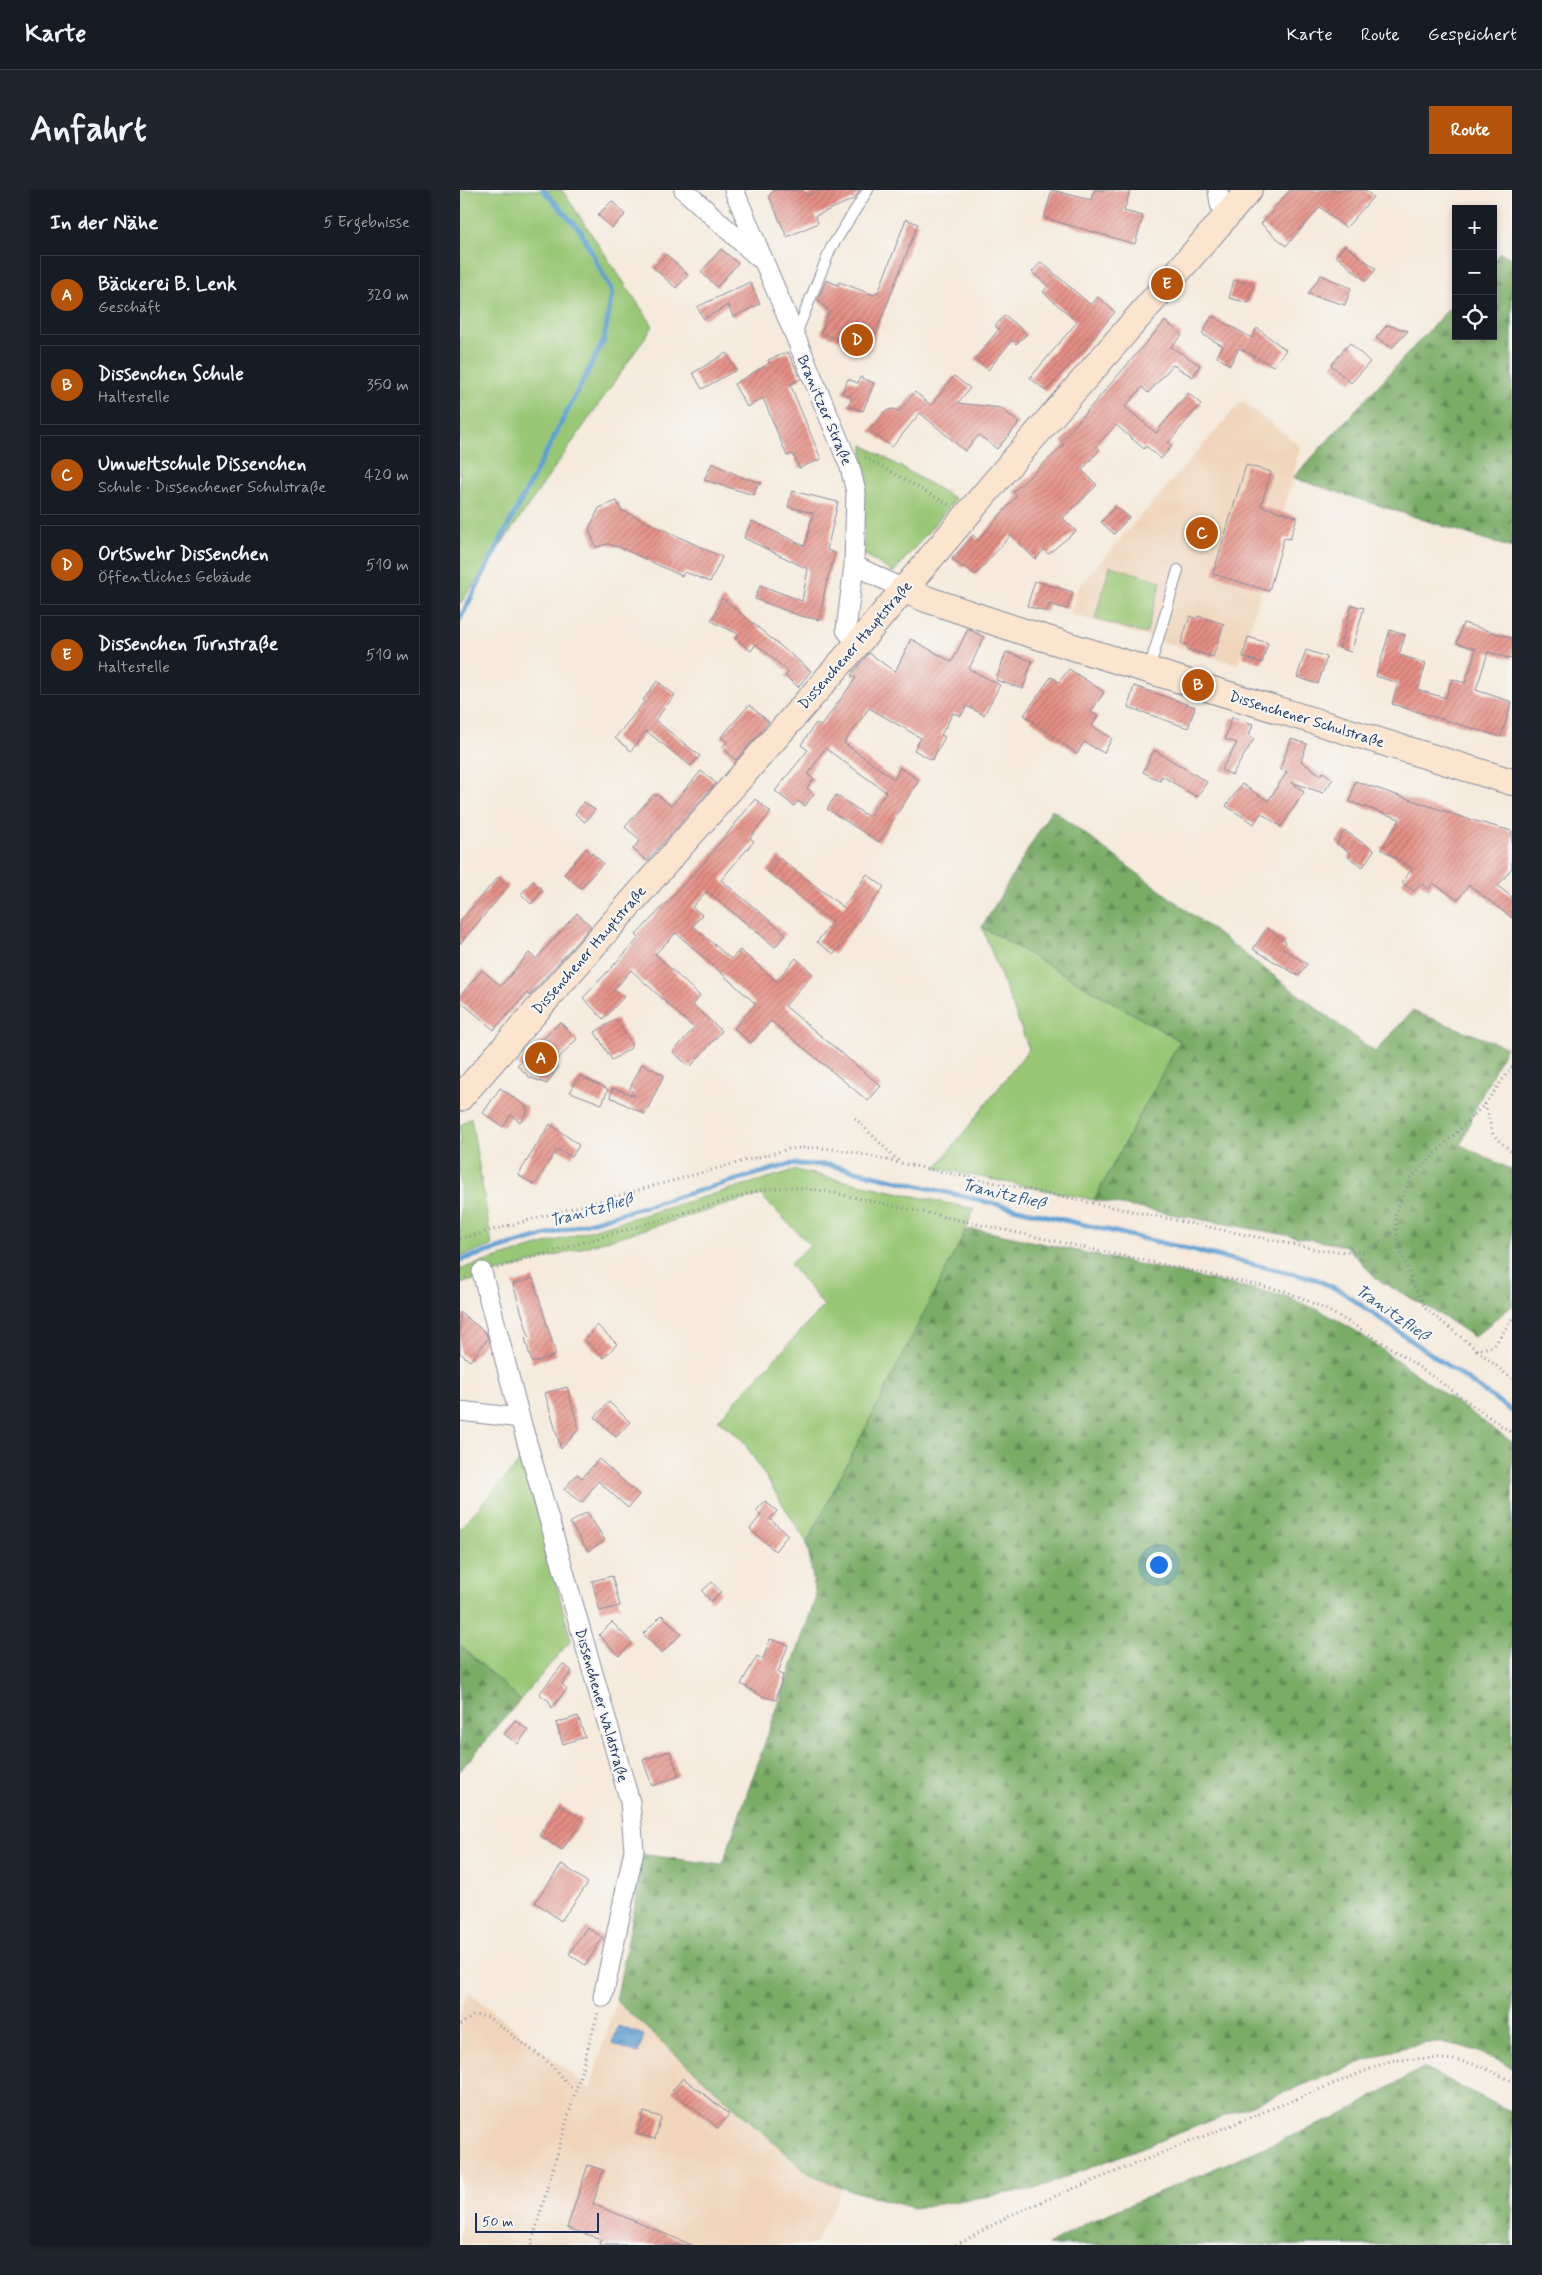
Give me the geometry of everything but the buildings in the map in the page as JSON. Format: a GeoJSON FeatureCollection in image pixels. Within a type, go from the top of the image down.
{"type":"FeatureCollection","features":[{"type":"Feature","properties":{"kind":"main road","name":"Dissenchener Hauptstraße"},"geometry":{"type":"LineString","coordinates":[[463,1090],[860,641],[1248,190]]}},
{"type":"Feature","properties":{"kind":"main road","name":"Dissenchener Schulstraße"},"geometry":{"type":"LineString","coordinates":[[904,589],[926,599],[1018,630],[1512,782]]}},
{"type":"Feature","properties":{"kind":"street","name":"Branitzer Straße"},"geometry":{"type":"LineString","coordinates":[[684,190],[764,262]]}},
{"type":"Feature","properties":{"kind":"street","name":"Branitzer Straße"},"geometry":{"type":"LineString","coordinates":[[734,190],[850,467],[856,492],[854,565],[846,630],[851,636],[860,641]]}},
{"type":"Feature","properties":{"kind":"street"},"geometry":{"type":"LineString","coordinates":[[1218,190],[1220,204],[1225,217]]}},
{"type":"Feature","properties":{"kind":"street"},"geometry":{"type":"LineString","coordinates":[[854,565],[904,589]]}},
{"type":"Feature","properties":{"kind":"street","name":"Dissenchener Waldstraße"},"geometry":{"type":"LineString","coordinates":[[482,1272],[520,1418],[630,1802],[634,1850],[603,1997]]}},
{"type":"Feature","properties":{"kind":"street"},"geometry":{"type":"LineString","coordinates":[[460,1411],[520,1418]]}},
{"type":"Feature","properties":{"kind":"lane"},"geometry":{"type":"LineString","coordinates":[[794,336],[831,248],[868,190]]}},
{"type":"Feature","properties":{"kind":"lane"},"geometry":{"type":"LineString","coordinates":[[1149,670],[1178,570]]}},
{"type":"Feature","properties":{"kind":"path"},"geometry":{"type":"LineString","coordinates":[[840,443],[956,509]]}},
{"type":"Feature","properties":{"kind":"path"},"geometry":{"type":"LineString","coordinates":[[1512,1067],[1485,1104],[1411,1178],[1395,1214],[1399,1246],[1426,1309],[1512,1379]]}},
{"type":"Feature","properties":{"kind":"path"},"geometry":{"type":"LineString","coordinates":[[1485,1104],[1493,1135],[1512,1152]]}},
{"type":"Feature","properties":{"kind":"path"},"geometry":{"type":"LineString","coordinates":[[855,1118],[900,1163]]}},
{"type":"Feature","properties":{"kind":"path"},"geometry":{"type":"LineString","coordinates":[[460,1239],[788,1149],[811,1146],[827,1147],[1324,1251],[1364,1252],[1385,1240],[1396,1228]]}},
{"type":"Feature","properties":{"kind":"path"},"geometry":{"type":"LineString","coordinates":[[482,1272],[761,1190],[789,1188],[824,1191],[1285,1291],[1316,1303],[1349,1320],[1512,1434]]}},
{"type":"Feature","properties":{"kind":"path"},"geometry":{"type":"LineString","coordinates":[[1476,1350],[1494,1346],[1512,1319]]}},
{"type":"Feature","properties":{"kind":"path"},"geometry":{"type":"LineString","coordinates":[[531,2245],[603,1997]]}},
{"type":"Feature","properties":{"kind":"path"},"geometry":{"type":"LineString","coordinates":[[460,2024],[474,2015],[488,2017],[547,2061],[575,2091]]}},
{"type":"Feature","properties":{"kind":"path"},"geometry":{"type":"LineString","coordinates":[[956,2245],[1007,2217],[1043,2201],[1390,2061],[1421,2058],[1447,2059],[1476,2065],[1512,2082]]}},
{"type":"Feature","properties":{"kind":"shaded area"},"geometry":{"type":"Polygon","coordinates":[[[1242,401],[1300,446],[1293,478],[1239,665],[1070,614],[1078,587],[1242,401]]]}},
{"type":"Feature","properties":{"kind":"shaded area"},"geometry":{"type":"Polygon","coordinates":[[[470,1993],[590,2089],[616,2001],[808,2173],[843,2188],[814,2245],[460,2245],[460,2005],[470,1993]]]}},
{"type":"Feature","properties":{"kind":"green space"},"geometry":{"type":"Polygon","coordinates":[[[460,190],[562,190],[653,326],[460,604],[460,190]]]}},
{"type":"Feature","properties":{"kind":"green space"},"geometry":{"type":"Polygon","coordinates":[[[1500,253],[1512,258],[1512,548],[1293,478],[1452,305],[1452,340],[1497,340],[1497,256],[1500,253]]]}},
{"type":"Feature","properties":{"kind":"green space"},"geometry":{"type":"Polygon","coordinates":[[[863,445],[956,499],[893,573],[864,554],[863,445]]]}},
{"type":"Feature","properties":{"kind":"green space"},"geometry":{"type":"Polygon","coordinates":[[[1110,566],[1161,581],[1146,634],[1095,619],[1110,566]]]}},
{"type":"Feature","properties":{"kind":"green space"},"geometry":{"type":"Polygon","coordinates":[[[1052,809],[1375,1052],[1412,1011],[1506,1047],[1477,1105],[1461,1145],[1512,1170],[1512,1306],[1474,1337],[1433,1310],[1378,1280],[1346,1246],[1094,1200],[1180,1041],[982,927],[1052,809]]]}},
{"type":"Feature","properties":{"kind":"green space"},"geometry":{"type":"Polygon","coordinates":[[[982,927],[1180,1041],[1094,1200],[936,1168],[1029,1049],[982,927]]]}},
{"type":"Feature","properties":{"kind":"green space"},"geometry":{"type":"Polygon","coordinates":[[[471,1117],[492,1246],[460,1256],[460,1126],[471,1117]]]}},
{"type":"Feature","properties":{"kind":"green space"},"geometry":{"type":"Polygon","coordinates":[[[795,1170],[974,1209],[959,1245],[807,1543],[742,1439],[718,1420],[824,1306],[790,1264],[810,1245],[760,1195],[460,1284],[460,1269],[795,1170]]]}},
{"type":"Feature","properties":{"kind":"green space"},"geometry":{"type":"Polygon","coordinates":[[[966,1230],[980,1230],[1285,1296],[1323,1312],[1356,1331],[1512,1442],[1512,2067],[1464,2047],[1444,2043],[1411,2046],[1388,2052],[1035,2189],[913,2208],[843,2188],[808,2173],[616,2001],[637,1894],[641,1854],[722,1865],[816,1597],[807,1543],[966,1230]]]}},
{"type":"Feature","properties":{"kind":"green space"},"geometry":{"type":"Polygon","coordinates":[[[523,1458],[571,1640],[520,1700],[460,1645],[460,1528],[523,1458]]]}},
{"type":"Feature","properties":{"kind":"green space"},"geometry":{"type":"Polygon","coordinates":[[[460,1645],[520,1700],[460,1771],[460,1645]]]}},
{"type":"Feature","properties":{"kind":"green space"},"geometry":{"type":"Polygon","coordinates":[[[1423,2068],[1512,2112],[1512,2245],[1048,2245],[1086,2223],[1341,2115],[1423,2068]]]}},
{"type":"Feature","properties":{"kind":"water"},"geometry":{"type":"Polygon","coordinates":[[[618,2026],[644,2035],[638,2053],[612,2044],[618,2026]]]}},
{"type":"Feature","properties":{"kind":"waterway"},"geometry":{"type":"LineString","coordinates":[[460,619],[604,340],[612,292],[580,230],[543,190]]}},
{"type":"Feature","properties":{"kind":"waterway","name":"Tranitzfließ"},"geometry":{"type":"LineString","coordinates":[[460,1260],[791,1164],[830,1165],[1315,1279],[1341,1291],[1512,1411]]}},
{"type":"Feature","properties":{"kind":"place","name":"Dissenchen Turnstraße"},"geometry":{"type":"Point","coordinates":[1167,284]}},
{"type":"Feature","properties":{"kind":"place","name":"Ortswehr Dissenchen"},"geometry":{"type":"Point","coordinates":[857,340]}},
{"type":"Feature","properties":{"kind":"place","name":"Umweltschule Dissenchen"},"geometry":{"type":"Point","coordinates":[1202,533]}},
{"type":"Feature","properties":{"kind":"place","name":"Dissenchen Schule"},"geometry":{"type":"Point","coordinates":[1198,685]}},
{"type":"Feature","properties":{"kind":"place","name":"Bäckerei B. Lenk"},"geometry":{"type":"Point","coordinates":[541,1058]}}]}
